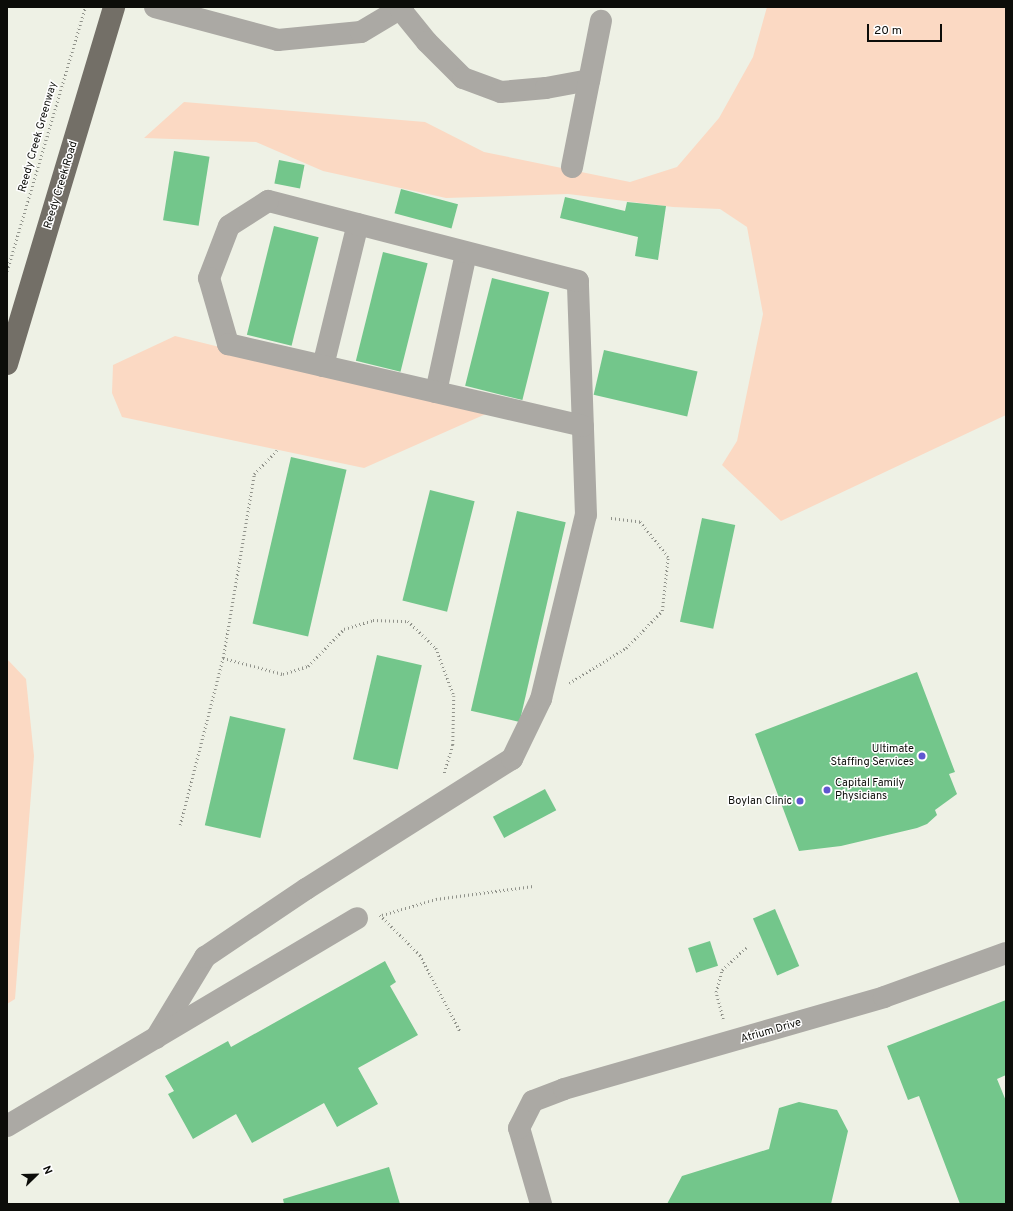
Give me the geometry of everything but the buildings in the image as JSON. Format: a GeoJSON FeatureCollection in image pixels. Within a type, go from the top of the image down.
{"type":"FeatureCollection","features":[{"type":"Feature","properties":{"kind":"main road","name":"Reedy Creek Road"},"geometry":{"type":"LineString","coordinates":[[7,364],[114,7]]}},
{"type":"Feature","properties":{"kind":"street"},"geometry":{"type":"LineString","coordinates":[[155,7],[278,40],[361,32],[402,8],[427,42],[463,78],[501,92],[546,88],[589,80]]}},
{"type":"Feature","properties":{"kind":"street"},"geometry":{"type":"LineString","coordinates":[[572,167],[601,21]]}},
{"type":"Feature","properties":{"kind":"street"},"geometry":{"type":"LineString","coordinates":[[156,1038],[204,957],[433,808],[512,759],[542,700],[586,515],[583,426],[578,282],[268,201],[229,226],[209,278],[228,344],[583,426]]}},
{"type":"Feature","properties":{"kind":"street"},"geometry":{"type":"LineString","coordinates":[[323,366],[358,224]]}},
{"type":"Feature","properties":{"kind":"street"},"geometry":{"type":"LineString","coordinates":[[436,392],[466,252]]}},
{"type":"Feature","properties":{"kind":"street"},"geometry":{"type":"LineString","coordinates":[[7,1126],[357,918]]}},
{"type":"Feature","properties":{"kind":"street","name":"Atrium Drive"},"geometry":{"type":"LineString","coordinates":[[541,1204],[519,1128],[534,1101],[564,1089],[734,1042],[884,997],[1006,953]]}},
{"type":"Feature","properties":{"kind":"path","name":"Reedy Creek Greenway"},"geometry":{"type":"LineString","coordinates":[[7,272],[85,7]]}},
{"type":"Feature","properties":{"kind":"path"},"geometry":{"type":"LineString","coordinates":[[180,825],[223,658],[254,474],[277,450]]}},
{"type":"Feature","properties":{"kind":"path"},"geometry":{"type":"LineString","coordinates":[[542,700],[626,648],[662,611],[668,557],[640,522],[586,515]]}},
{"type":"Feature","properties":{"kind":"path"},"geometry":{"type":"LineString","coordinates":[[223,658],[283,674],[308,666],[344,629],[373,620],[408,621],[436,648],[454,696],[453,745],[433,808]]}},
{"type":"Feature","properties":{"kind":"path"},"geometry":{"type":"LineString","coordinates":[[357,918],[382,915],[436,899],[533,886]]}},
{"type":"Feature","properties":{"kind":"path"},"geometry":{"type":"LineString","coordinates":[[382,915],[420,955],[460,1031]]}},
{"type":"Feature","properties":{"kind":"path"},"geometry":{"type":"LineString","coordinates":[[734,1042],[721,1015],[716,992],[722,970],[746,948]]}},
{"type":"Feature","properties":{"kind":"shaded area"},"geometry":{"type":"Polygon","coordinates":[[[767,7],[1006,7],[1006,415],[781,521],[722,465],[737,441],[763,314],[747,227],[720,209],[673,207],[568,194],[446,198],[323,171],[256,142],[144,138],[184,102],[425,122],[484,152],[630,182],[677,167],[719,118],[753,57],[767,7]]]}},
{"type":"Feature","properties":{"kind":"shaded area"},"geometry":{"type":"Polygon","coordinates":[[[175,336],[488,413],[364,468],[122,417],[112,393],[113,365],[175,336]]]}},
{"type":"Feature","properties":{"kind":"shaded area"},"geometry":{"type":"Polygon","coordinates":[[[7,659],[26,679],[34,756],[15,999],[7,1004],[7,659]]]}},
{"type":"Feature","properties":{"kind":"place","name":"Ultimate Staffing Services"},"geometry":{"type":"Point","coordinates":[922,756]}},
{"type":"Feature","properties":{"kind":"place","name":"Capital Family Physicians"},"geometry":{"type":"Point","coordinates":[827,790]}},
{"type":"Feature","properties":{"kind":"place","name":"Boylan Clinic"},"geometry":{"type":"Point","coordinates":[800,801]}}]}
